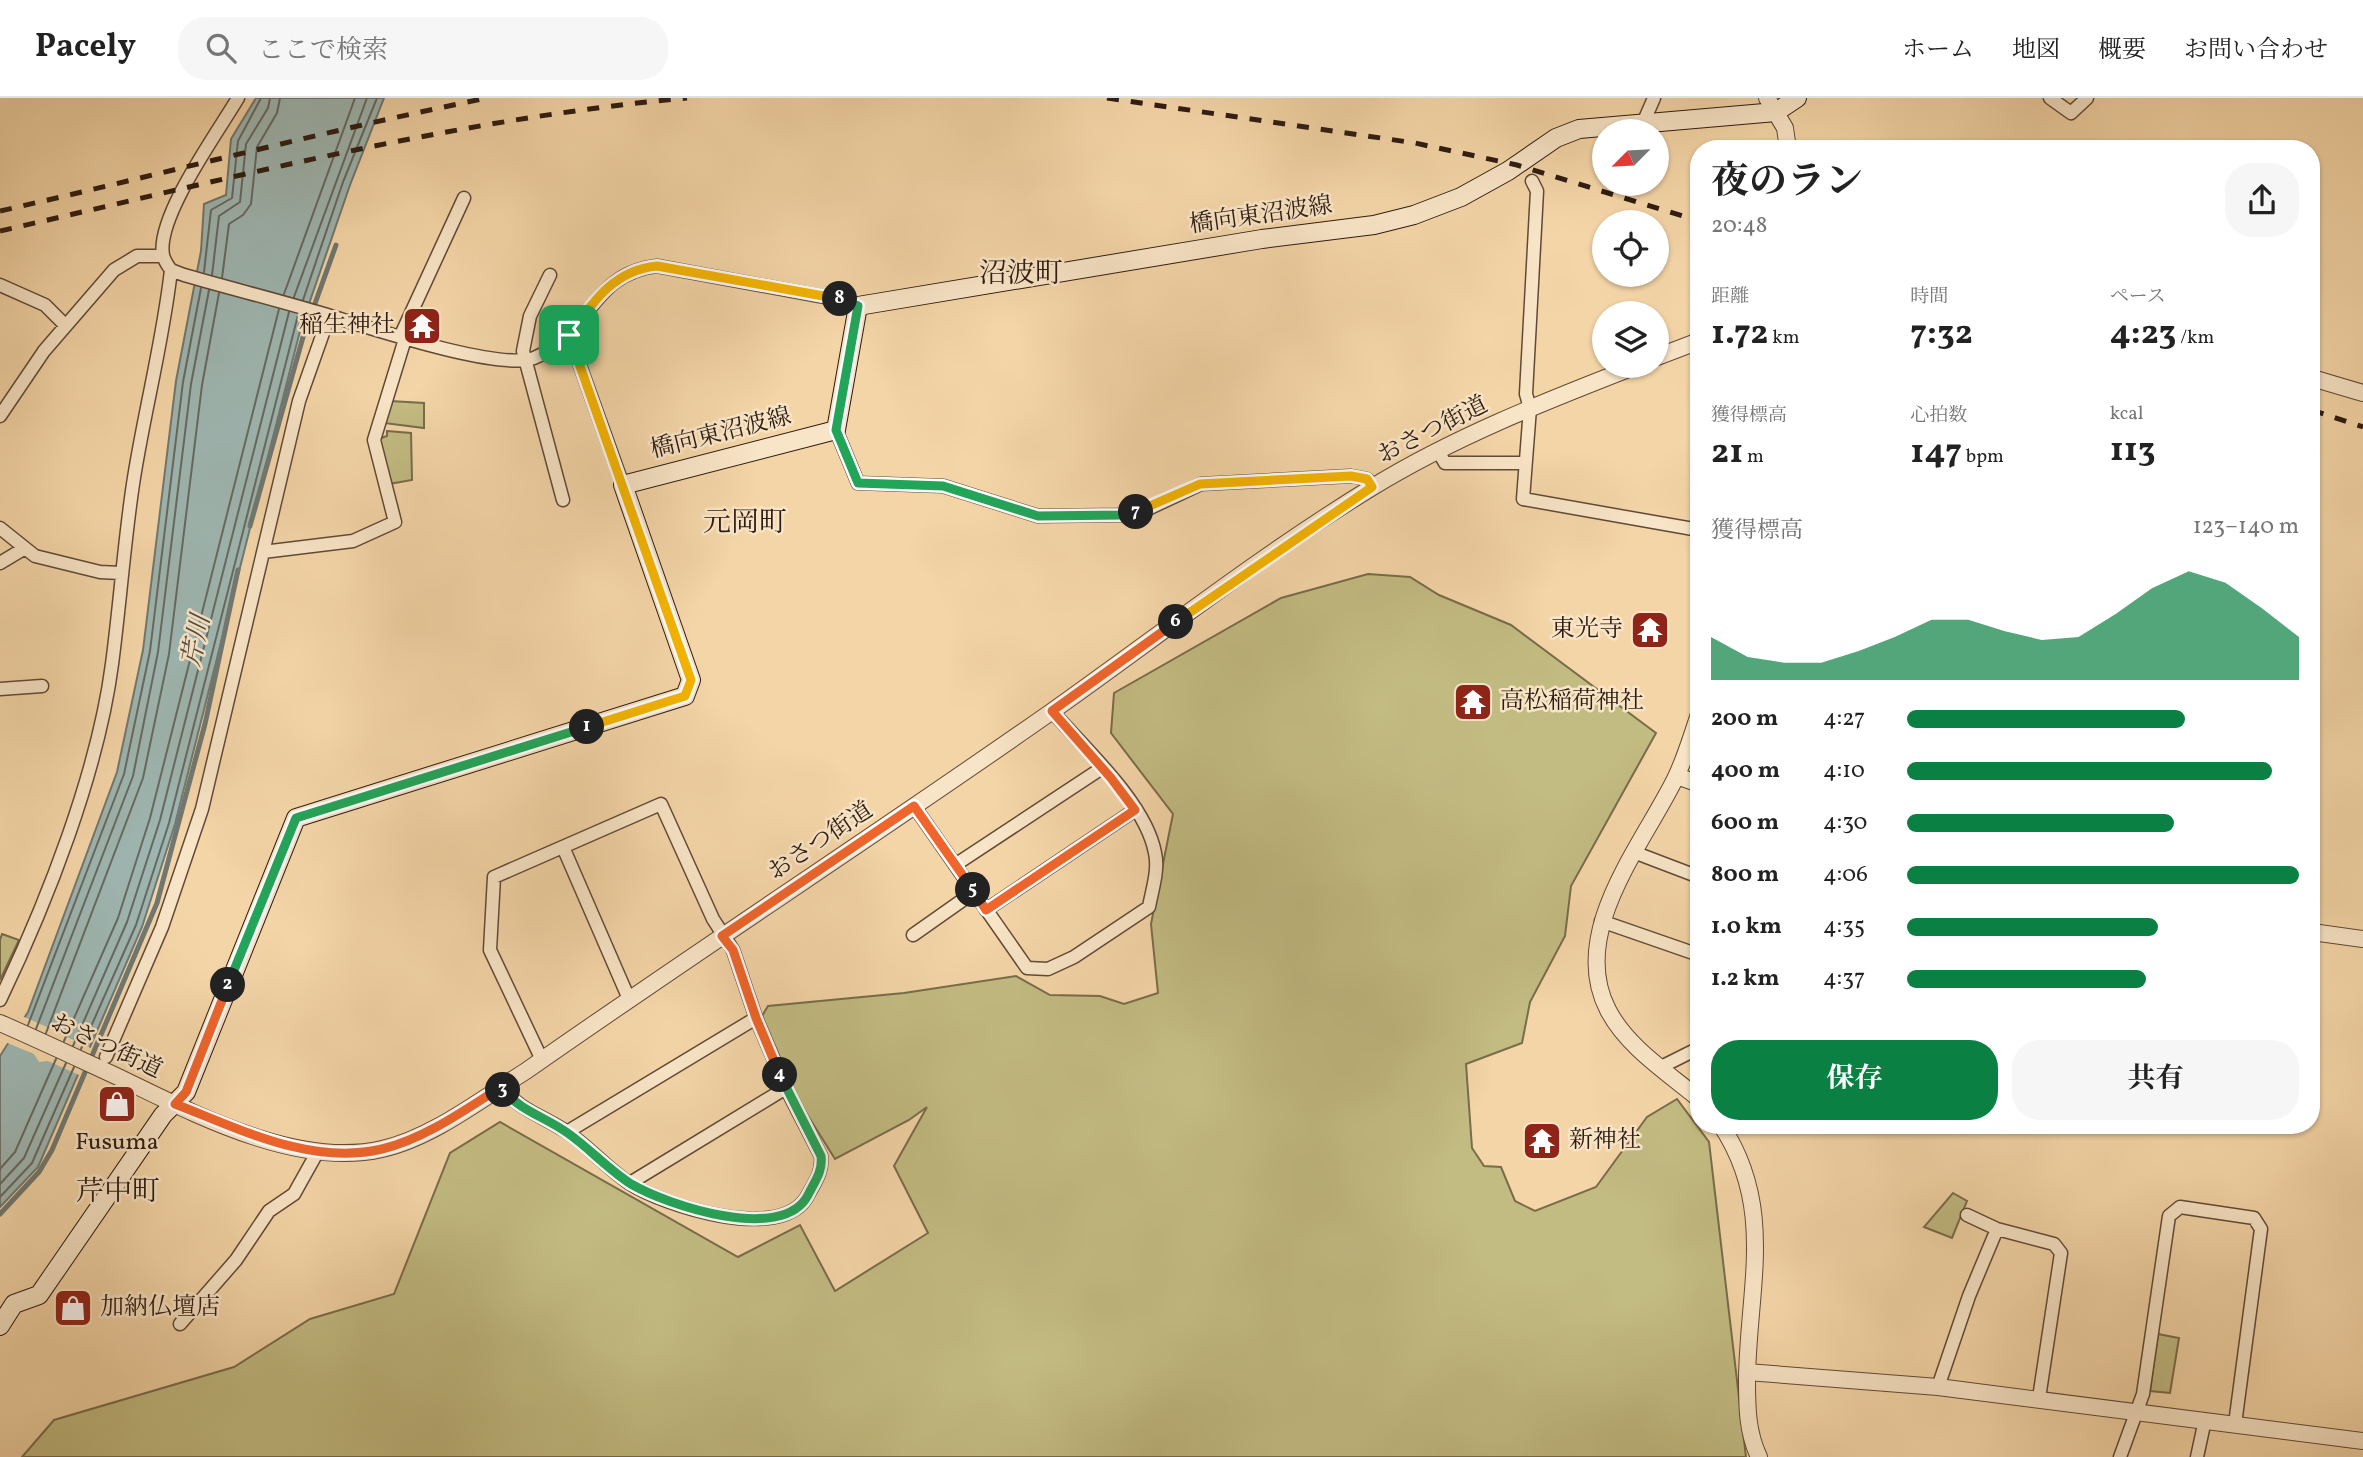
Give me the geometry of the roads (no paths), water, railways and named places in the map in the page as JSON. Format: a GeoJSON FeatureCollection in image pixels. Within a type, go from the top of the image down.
{"type":"FeatureCollection","features":[{"type":"Feature","properties":{"kind":"main road","name":"橋向東沼波線"},"geometry":{"type":"LineString","coordinates":[[1660,119],[1772,105],[1797,98]]}},
{"type":"Feature","properties":{"kind":"main road","name":"橋向東沼波線"},"geometry":{"type":"LineString","coordinates":[[858,306],[1262,239],[1374,225],[1414,215],[1461,197],[1508,171],[1556,138],[1579,129],[1592,127]]}},
{"type":"Feature","properties":{"kind":"main road"},"geometry":{"type":"LineString","coordinates":[[836,430],[858,306]]}},
{"type":"Feature","properties":{"kind":"main road","name":"橋向東沼波線"},"geometry":{"type":"LineString","coordinates":[[623,485],[836,430]]}},
{"type":"Feature","properties":{"kind":"main road"},"geometry":{"type":"LineString","coordinates":[[0,1326],[13,1304],[39,1295],[163,1115],[186,1092],[296,818],[685,696],[691,680],[623,485]]}},
{"type":"Feature","properties":{"kind":"street"},"geometry":{"type":"LineString","coordinates":[[0,1000],[58,859],[86,778],[112,665],[120,573],[139,448],[166,313],[171,270],[163,256],[168,223],[182,190],[238,98]]}},
{"type":"Feature","properties":{"kind":"street"},"geometry":{"type":"LineString","coordinates":[[1645,119],[1654,98]]}},
{"type":"Feature","properties":{"kind":"street"},"geometry":{"type":"LineString","coordinates":[[2050,98],[2071,113],[2087,98]]}},
{"type":"Feature","properties":{"kind":"street"},"geometry":{"type":"LineString","coordinates":[[1772,105],[1785,128],[1787,140]]}},
{"type":"Feature","properties":{"kind":"street"},"geometry":{"type":"LineString","coordinates":[[1532,181],[1537,191],[1527,394],[1530,408],[1523,499],[1690,528]]}},
{"type":"Feature","properties":{"kind":"street"},"geometry":{"type":"LineString","coordinates":[[263,552],[353,541],[395,522],[374,440],[402,338],[464,198]]}},
{"type":"Feature","properties":{"kind":"street"},"geometry":{"type":"LineString","coordinates":[[0,416],[65,325],[124,261],[136,256],[163,256]]}},
{"type":"Feature","properties":{"kind":"street"},"geometry":{"type":"LineString","coordinates":[[171,270],[402,338],[491,358],[527,360],[554,350],[606,288],[636,268],[657,266],[852,302],[858,306]]}},
{"type":"Feature","properties":{"kind":"street"},"geometry":{"type":"LineString","coordinates":[[550,275],[524,336],[523,351],[563,500]]}},
{"type":"Feature","properties":{"kind":"street"},"geometry":{"type":"LineString","coordinates":[[0,285],[46,305],[65,325]]}},
{"type":"Feature","properties":{"kind":"street"},"geometry":{"type":"LineString","coordinates":[[101,1062],[162,927],[202,809],[252,611],[263,552],[299,401],[323,314]]}},
{"type":"Feature","properties":{"kind":"street"},"geometry":{"type":"LineString","coordinates":[[569,335],[623,485]]}},
{"type":"Feature","properties":{"kind":"street"},"geometry":{"type":"LineString","coordinates":[[1669,352],[1690,344]]}},
{"type":"Feature","properties":{"kind":"street","name":"おさつ街道"},"geometry":{"type":"LineString","coordinates":[[0,1023],[101,1062],[175,1104],[274,1143],[349,1154],[384,1149],[464,1111],[542,1060],[1052,711],[1271,554],[1372,487],[1438,451],[1530,408],[1606,378]]}},
{"type":"Feature","properties":{"kind":"street"},"geometry":{"type":"LineString","coordinates":[[2320,380],[2363,393]]}},
{"type":"Feature","properties":{"kind":"street"},"geometry":{"type":"LineString","coordinates":[[836,430],[858,483],[943,486],[1038,516],[1123,515],[1150,508],[1200,484],[1351,476],[1367,479],[1372,487]]}},
{"type":"Feature","properties":{"kind":"street"},"geometry":{"type":"LineString","coordinates":[[1438,451],[1445,463],[1524,463]]}},
{"type":"Feature","properties":{"kind":"street"},"geometry":{"type":"LineString","coordinates":[[0,528],[35,556],[100,572],[120,573]]}},
{"type":"Feature","properties":{"kind":"street"},"geometry":{"type":"LineString","coordinates":[[0,563],[25,548]]}},
{"type":"Feature","properties":{"kind":"street"},"geometry":{"type":"LineString","coordinates":[[0,689],[42,686]]}},
{"type":"Feature","properties":{"kind":"street"},"geometry":{"type":"LineString","coordinates":[[914,806],[1027,968],[1048,970],[1085,950],[1149,906],[1156,856],[1149,828],[1102,768],[1052,711]]}},
{"type":"Feature","properties":{"kind":"street"},"geometry":{"type":"LineString","coordinates":[[1690,739],[1677,776],[1601,921],[1595,963],[1605,1003],[1633,1043],[1690,1091]]}},
{"type":"Feature","properties":{"kind":"street"},"geometry":{"type":"LineString","coordinates":[[955,865],[1102,768]]}},
{"type":"Feature","properties":{"kind":"street"},"geometry":{"type":"LineString","coordinates":[[1677,776],[1690,781]]}},
{"type":"Feature","properties":{"kind":"street"},"geometry":{"type":"LineString","coordinates":[[501,1087],[517,1105],[567,1132],[630,1183],[691,1209],[745,1219],[773,1218],[790,1213],[805,1200],[822,1167],[821,1156],[786,1088],[756,1018],[733,950],[722,936],[661,804],[494,877],[491,950],[542,1060]]}},
{"type":"Feature","properties":{"kind":"street"},"geometry":{"type":"LineString","coordinates":[[986,910],[1135,810]]}},
{"type":"Feature","properties":{"kind":"street"},"geometry":{"type":"LineString","coordinates":[[563,847],[629,999]]}},
{"type":"Feature","properties":{"kind":"street"},"geometry":{"type":"LineString","coordinates":[[1636,853],[1690,874]]}},
{"type":"Feature","properties":{"kind":"street"},"geometry":{"type":"LineString","coordinates":[[913,934],[974,892]]}},
{"type":"Feature","properties":{"kind":"street"},"geometry":{"type":"LineString","coordinates":[[1601,921],[1690,952]]}},
{"type":"Feature","properties":{"kind":"street"},"geometry":{"type":"LineString","coordinates":[[2320,934],[2363,939]]}},
{"type":"Feature","properties":{"kind":"street"},"geometry":{"type":"LineString","coordinates":[[567,1132],[756,1018]]}},
{"type":"Feature","properties":{"kind":"street"},"geometry":{"type":"LineString","coordinates":[[1661,1067],[1690,1050]]}},
{"type":"Feature","properties":{"kind":"street"},"geometry":{"type":"LineString","coordinates":[[630,1183],[786,1088]]}},
{"type":"Feature","properties":{"kind":"street"},"geometry":{"type":"LineString","coordinates":[[1725,1134],[1745,1175],[1756,1226],[1756,1268],[1747,1371],[1748,1420],[1759,1457]]}},
{"type":"Feature","properties":{"kind":"street"},"geometry":{"type":"LineString","coordinates":[[180,1324],[236,1260],[269,1212],[295,1194],[318,1151]]}},
{"type":"Feature","properties":{"kind":"street"},"geometry":{"type":"LineString","coordinates":[[2120,1457],[2143,1394],[2169,1216],[2180,1207],[2254,1218],[2261,1229],[2235,1424]]}},
{"type":"Feature","properties":{"kind":"street"},"geometry":{"type":"LineString","coordinates":[[1967,1215],[1997,1230],[2054,1244],[2061,1253],[2039,1398]]}},
{"type":"Feature","properties":{"kind":"street"},"geometry":{"type":"LineString","coordinates":[[1938,1387],[1969,1296],[1997,1230]]}},
{"type":"Feature","properties":{"kind":"street"},"geometry":{"type":"LineString","coordinates":[[1747,1371],[2039,1398],[2363,1441]]}},
{"type":"Feature","properties":{"kind":"street"},"geometry":{"type":"LineString","coordinates":[[2197,1457],[2205,1420]]}},
{"type":"Feature","properties":{"kind":"water","name":"芹川"},"geometry":{"type":"Polygon","coordinates":[[[256,98],[384,98],[350,185],[301,327],[175,824],[142,927],[38,1167],[0,1207],[0,1056],[28,1012],[117,772],[143,650],[176,381],[201,251],[204,204],[226,195],[231,139],[256,98]]]}},
{"type":"Feature","properties":{"kind":"waterway"},"geometry":{"type":"LineString","coordinates":[[250,526],[303,337],[336,245]]}},
{"type":"Feature","properties":{"kind":"waterway","name":"芹川"},"geometry":{"type":"LineString","coordinates":[[0,1214],[39,1172],[52,1150],[157,903],[205,724],[238,570]]}},
{"type":"Feature","properties":{"kind":"railway"},"geometry":{"type":"LineString","coordinates":[[0,211],[365,124],[487,98]]}},
{"type":"Feature","properties":{"kind":"railway"},"geometry":{"type":"LineString","coordinates":[[0,231],[427,136],[513,120],[687,98]]}},
{"type":"Feature","properties":{"kind":"railway"},"geometry":{"type":"LineString","coordinates":[[1107,98],[1415,143],[1517,165],[1690,218]]}},
{"type":"Feature","properties":{"kind":"railway"},"geometry":{"type":"LineString","coordinates":[[2320,413],[2363,427]]}},
{"type":"Feature","properties":{"kind":"place","name":"稲生神社"},"geometry":{"type":"Point","coordinates":[422,326]}},
{"type":"Feature","properties":{"kind":"place","name":"東光寺"},"geometry":{"type":"Point","coordinates":[1650,630]}},
{"type":"Feature","properties":{"kind":"place","name":"高松稲荷神社"},"geometry":{"type":"Point","coordinates":[1473,702]}},
{"type":"Feature","properties":{"kind":"place","name":"Fusuma"},"geometry":{"type":"Point","coordinates":[117,1104]}},
{"type":"Feature","properties":{"kind":"place","name":"新神社"},"geometry":{"type":"Point","coordinates":[1542,1141]}},
{"type":"Feature","properties":{"kind":"place","name":"加納仏壇店"},"geometry":{"type":"Point","coordinates":[73,1308]}},
{"type":"Feature","properties":{"kind":"district","name":"沼波町"},"geometry":{"type":"Point","coordinates":[1021,274]}},
{"type":"Feature","properties":{"kind":"district","name":"元岡町"},"geometry":{"type":"Point","coordinates":[745,523]}},
{"type":"Feature","properties":{"kind":"district","name":"芹中町"},"geometry":{"type":"Point","coordinates":[118,1192]}}]}
